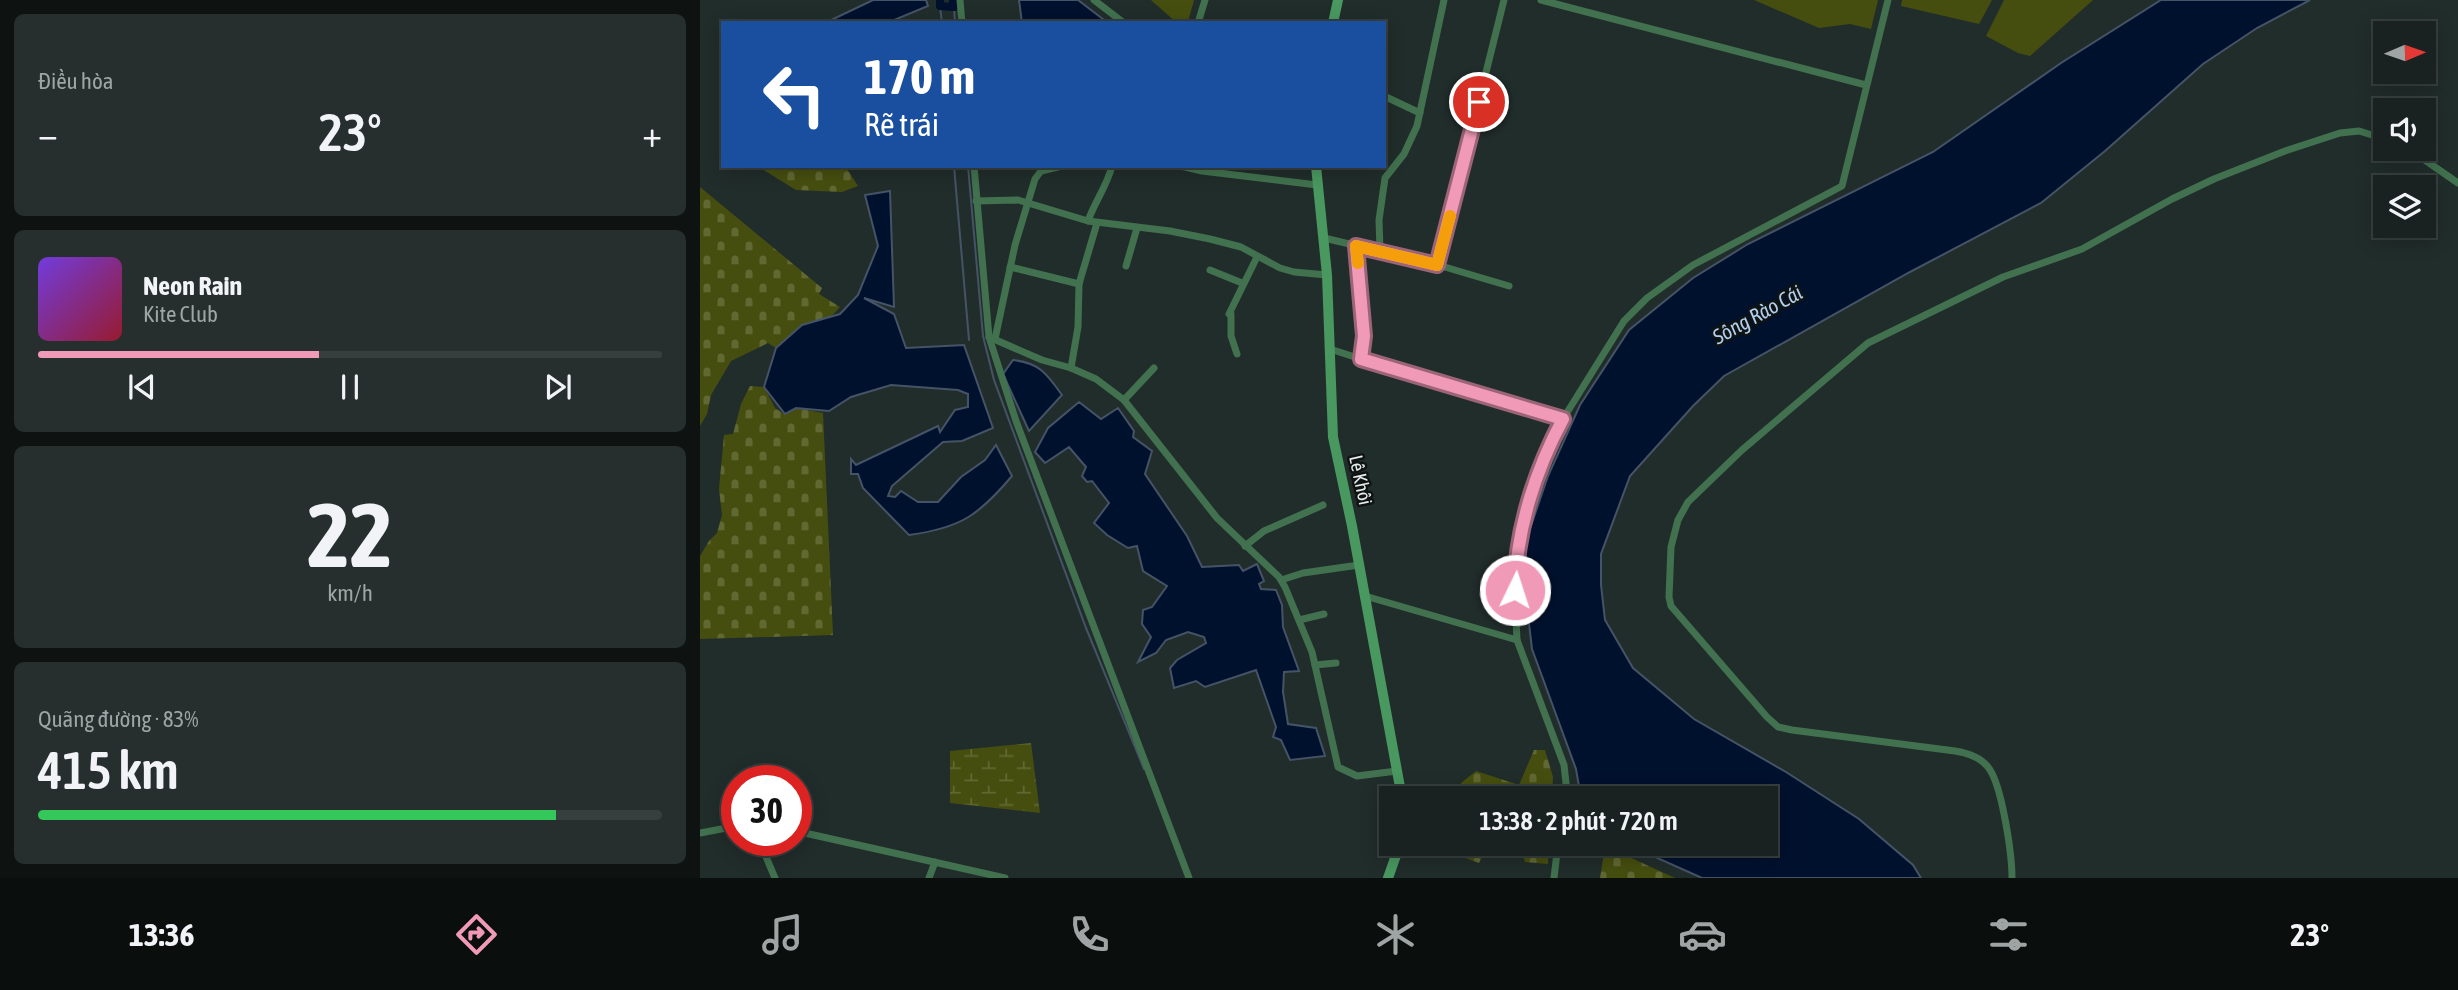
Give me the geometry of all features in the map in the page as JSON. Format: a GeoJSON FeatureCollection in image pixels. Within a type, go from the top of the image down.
{"type":"FeatureCollection","features":[{"type":"Feature","properties":{"kind":"street"},"geometry":{"type":"LineString","coordinates":[[960,0],[962,21]]}},
{"type":"Feature","properties":{"kind":"street"},"geometry":{"type":"LineString","coordinates":[[1094,0],[1121,21]]}},
{"type":"Feature","properties":{"kind":"street"},"geometry":{"type":"LineString","coordinates":[[1199,21],[1205,0]]}},
{"type":"Feature","properties":{"kind":"street"},"geometry":{"type":"LineString","coordinates":[[1334,21],[1338,0]]}},
{"type":"Feature","properties":{"kind":"street"},"geometry":{"type":"LineString","coordinates":[[1380,250],[1379,220],[1385,178],[1404,154],[1417,126],[1444,0]]}},
{"type":"Feature","properties":{"kind":"street"},"geometry":{"type":"LineString","coordinates":[[1437,265],[1504,0]]}},
{"type":"Feature","properties":{"kind":"street"},"geometry":{"type":"LineString","coordinates":[[1566,786],[1564,765],[1517,640],[1515,590],[1518,548],[1539,468],[1563,419],[1625,321],[1647,298],[1693,265],[1842,186],[1888,0]]}},
{"type":"Feature","properties":{"kind":"street"},"geometry":{"type":"LineString","coordinates":[[1545,1],[1866,85]]}},
{"type":"Feature","properties":{"kind":"street"},"geometry":{"type":"LineString","coordinates":[[1386,97],[1420,113]]}},
{"type":"Feature","properties":{"kind":"street"},"geometry":{"type":"LineString","coordinates":[[2012,878],[2010,853],[1996,784],[1991,771],[1978,758],[1955,751],[1793,730],[1779,727],[1767,717],[1671,606],[1671,551],[1680,515],[1693,496],[1729,461],[1868,343],[2003,277],[2077,251],[2214,178],[2340,133],[2359,131],[2373,135]]}},
{"type":"Feature","properties":{"kind":"street"},"geometry":{"type":"LineString","coordinates":[[2426,161],[2458,183]]}},
{"type":"Feature","properties":{"kind":"street"},"geometry":{"type":"LineString","coordinates":[[974,168],[992,338],[1016,421],[1189,878]]}},
{"type":"Feature","properties":{"kind":"street"},"geometry":{"type":"LineString","coordinates":[[992,338],[1037,173],[1055,168]]}},
{"type":"Feature","properties":{"kind":"street"},"geometry":{"type":"LineString","coordinates":[[1088,221],[1095,203],[1107,186],[1112,168]]}},
{"type":"Feature","properties":{"kind":"street"},"geometry":{"type":"LineString","coordinates":[[1189,168],[1317,185]]}},
{"type":"Feature","properties":{"kind":"street","name":"Lê Khôi"},"geometry":{"type":"LineString","coordinates":[[1316,168],[1327,275],[1334,437],[1400,786]]}},
{"type":"Feature","properties":{"kind":"street"},"geometry":{"type":"LineString","coordinates":[[976,201],[1018,200],[1097,223],[1170,231],[1241,247],[1257,257],[1294,272],[1327,275]]}},
{"type":"Feature","properties":{"kind":"street"},"geometry":{"type":"LineString","coordinates":[[1071,368],[1079,327],[1079,284],[1097,223]]}},
{"type":"Feature","properties":{"kind":"street"},"geometry":{"type":"LineString","coordinates":[[1126,266],[1137,228]]}},
{"type":"Feature","properties":{"kind":"street"},"geometry":{"type":"LineString","coordinates":[[1324,238],[1380,250],[1509,286]]}},
{"type":"Feature","properties":{"kind":"street"},"geometry":{"type":"LineString","coordinates":[[1356,246],[1364,336],[1361,359]]}},
{"type":"Feature","properties":{"kind":"street"},"geometry":{"type":"LineString","coordinates":[[1237,354],[1231,335],[1230,314],[1242,283],[1257,257]]}},
{"type":"Feature","properties":{"kind":"street"},"geometry":{"type":"LineString","coordinates":[[1010,267],[1079,284]]}},
{"type":"Feature","properties":{"kind":"street"},"geometry":{"type":"LineString","coordinates":[[1210,270],[1242,283]]}},
{"type":"Feature","properties":{"kind":"street"},"geometry":{"type":"LineString","coordinates":[[992,338],[1042,360],[1096,379],[1124,400],[1208,508],[1281,580],[1315,664],[1338,767],[1357,776],[1397,771]]}},
{"type":"Feature","properties":{"kind":"street"},"geometry":{"type":"LineString","coordinates":[[1330,349],[1563,419]]}},
{"type":"Feature","properties":{"kind":"street"},"geometry":{"type":"LineString","coordinates":[[1124,400],[1154,368]]}},
{"type":"Feature","properties":{"kind":"street"},"geometry":{"type":"LineString","coordinates":[[1245,546],[1271,528],[1324,505]]}},
{"type":"Feature","properties":{"kind":"street"},"geometry":{"type":"LineString","coordinates":[[1281,580],[1303,573],[1359,565]]}},
{"type":"Feature","properties":{"kind":"street"},"geometry":{"type":"LineString","coordinates":[[1365,596],[1517,640]]}},
{"type":"Feature","properties":{"kind":"street"},"geometry":{"type":"LineString","coordinates":[[1299,620],[1324,614]]}},
{"type":"Feature","properties":{"kind":"street"},"geometry":{"type":"LineString","coordinates":[[1315,664],[1336,663]]}},
{"type":"Feature","properties":{"kind":"street"},"geometry":{"type":"LineString","coordinates":[[700,834],[721,829]]}},
{"type":"Feature","properties":{"kind":"street"},"geometry":{"type":"LineString","coordinates":[[812,835],[1005,878]]}},
{"type":"Feature","properties":{"kind":"street"},"geometry":{"type":"LineString","coordinates":[[766,856],[775,878]]}},
{"type":"Feature","properties":{"kind":"street"},"geometry":{"type":"LineString","coordinates":[[1388,878],[1396,856]]}},
{"type":"Feature","properties":{"kind":"street"},"geometry":{"type":"LineString","coordinates":[[1554,878],[1557,856]]}},
{"type":"Feature","properties":{"kind":"street"},"geometry":{"type":"LineString","coordinates":[[929,878],[935,862]]}},
{"type":"Feature","properties":{"kind":"green space"},"geometry":{"type":"Polygon","coordinates":[[[1151,0],[1194,0],[1188,21],[1175,21],[1151,0]]]}},
{"type":"Feature","properties":{"kind":"green space"},"geometry":{"type":"Polygon","coordinates":[[[1754,0],[1878,0],[1871,29],[1850,24],[1819,28],[1754,0]]]}},
{"type":"Feature","properties":{"kind":"green space"},"geometry":{"type":"Polygon","coordinates":[[[1902,0],[1992,0],[1979,24],[1901,6],[1902,0]]]}},
{"type":"Feature","properties":{"kind":"green space"},"geometry":{"type":"Polygon","coordinates":[[[2004,0],[2093,0],[2030,56],[2018,53],[1986,36],[2004,0]]]}},
{"type":"Feature","properties":{"kind":"green space"},"geometry":{"type":"Polygon","coordinates":[[[760,168],[846,168],[858,186],[842,192],[796,190],[760,168]]]}},
{"type":"Feature","properties":{"kind":"green space"},"geometry":{"type":"Polygon","coordinates":[[[700,187],[822,288],[819,294],[840,307],[828,320],[802,325],[776,348],[768,343],[731,361],[711,395],[707,414],[700,426],[700,187]]]}},
{"type":"Feature","properties":{"kind":"green space"},"geometry":{"type":"Polygon","coordinates":[[[750,386],[764,387],[775,408],[784,414],[791,407],[823,413],[833,635],[700,639],[700,556],[717,533],[722,515],[719,489],[724,435],[733,434],[741,404],[750,386]]]}},
{"type":"Feature","properties":{"kind":"green space"},"geometry":{"type":"Polygon","coordinates":[[[1031,743],[1040,813],[950,803],[950,751],[1031,743]]]}},
{"type":"Feature","properties":{"kind":"green space"},"geometry":{"type":"Polygon","coordinates":[[[1534,750],[1545,750],[1553,777],[1553,786],[1461,786],[1461,783],[1476,771],[1519,785],[1534,750]]]}},
{"type":"Feature","properties":{"kind":"green space"},"geometry":{"type":"Polygon","coordinates":[[[1463,856],[1482,856],[1479,863],[1463,856]]]}},
{"type":"Feature","properties":{"kind":"green space"},"geometry":{"type":"Polygon","coordinates":[[[1523,856],[1548,856],[1548,864],[1525,862],[1523,856]]]}},
{"type":"Feature","properties":{"kind":"green space"},"geometry":{"type":"Polygon","coordinates":[[[1603,856],[1627,856],[1675,878],[1600,878],[1603,856]]]}},
{"type":"Feature","properties":{"kind":"water"},"geometry":{"type":"Polygon","coordinates":[[[873,0],[926,0],[928,6],[892,21],[829,21],[873,0]]]}},
{"type":"Feature","properties":{"kind":"water"},"geometry":{"type":"Polygon","coordinates":[[[1019,0],[1078,0],[1105,21],[1022,21],[1019,0]]]}},
{"type":"Feature","properties":{"kind":"water","name":"Sông Rào Cái"},"geometry":{"type":"Polygon","coordinates":[[[2161,0],[2310,0],[2257,28],[2203,64],[2105,151],[2041,203],[1910,272],[1724,376],[1630,476],[1601,554],[1601,585],[1605,620],[1633,668],[1694,719],[1786,772],[1859,819],[1913,865],[1921,878],[1702,878],[1653,856],[1778,856],[1778,786],[1579,786],[1576,769],[1532,649],[1521,555],[1548,476],[1580,405],[1629,330],[1693,278],[1748,244],[1933,152],[2061,63],[2161,0]]]}},
{"type":"Feature","properties":{"kind":"water"},"geometry":{"type":"Polygon","coordinates":[[[890,191],[894,307],[864,298],[894,314],[906,348],[964,345],[993,428],[962,441],[943,442],[892,486],[888,496],[895,497],[901,491],[918,502],[938,502],[961,477],[985,460],[996,445],[1012,476],[989,501],[968,518],[956,524],[909,535],[863,488],[858,474],[851,474],[851,459],[856,465],[938,426],[940,432],[955,410],[968,407],[968,394],[958,390],[891,385],[851,397],[829,411],[796,408],[785,414],[764,387],[776,348],[802,325],[840,314],[858,295],[878,246],[865,195],[890,191]]]}},
{"type":"Feature","properties":{"kind":"water"},"geometry":{"type":"Polygon","coordinates":[[[1013,360],[1030,364],[1042,371],[1062,395],[1029,431],[1003,374],[1013,360]]]}},
{"type":"Feature","properties":{"kind":"water"},"geometry":{"type":"Polygon","coordinates":[[[1079,402],[1101,419],[1118,408],[1134,431],[1133,437],[1152,451],[1145,474],[1187,536],[1202,567],[1239,565],[1243,571],[1257,564],[1264,581],[1259,584],[1261,589],[1276,590],[1282,605],[1283,627],[1299,671],[1284,672],[1283,692],[1288,724],[1316,728],[1325,756],[1290,760],[1281,740],[1273,737],[1276,727],[1256,670],[1205,687],[1196,681],[1174,688],[1170,668],[1177,660],[1206,643],[1204,637],[1188,632],[1166,640],[1156,653],[1138,662],[1151,637],[1142,624],[1143,610],[1152,607],[1167,586],[1143,571],[1137,546],[1128,548],[1094,523],[1109,503],[1092,481],[1087,482],[1082,476],[1086,467],[1069,447],[1045,463],[1035,452],[1048,428],[1079,402]]]}},
{"type":"Feature","properties":{"kind":"waterway"},"geometry":{"type":"LineString","coordinates":[[940,0],[940,6],[954,7],[953,0]]}},
{"type":"Feature","properties":{"kind":"waterway"},"geometry":{"type":"LineString","coordinates":[[940,6],[942,21]]}},
{"type":"Feature","properties":{"kind":"waterway"},"geometry":{"type":"LineString","coordinates":[[954,7],[955,21]]}},
{"type":"Feature","properties":{"kind":"waterway"},"geometry":{"type":"LineString","coordinates":[[954,168],[969,340]]}},
{"type":"Feature","properties":{"kind":"waterway"},"geometry":{"type":"LineString","coordinates":[[968,168],[983,336],[994,380],[1086,628],[1144,769]]}},
{"type":"Feature","properties":{"kind":"slow traffic"},"geometry":{"type":"LineString","coordinates":[[1358,263],[1356,246],[1437,265],[1450,216]]}},
{"type":"Feature","properties":{"kind":"route"},"geometry":{"type":"LineString","coordinates":[[1479,102],[1437,265],[1356,246],[1364,336],[1361,359],[1441,385],[1563,419],[1543,456],[1533,487],[1517,557],[1515,590]]}}]}
